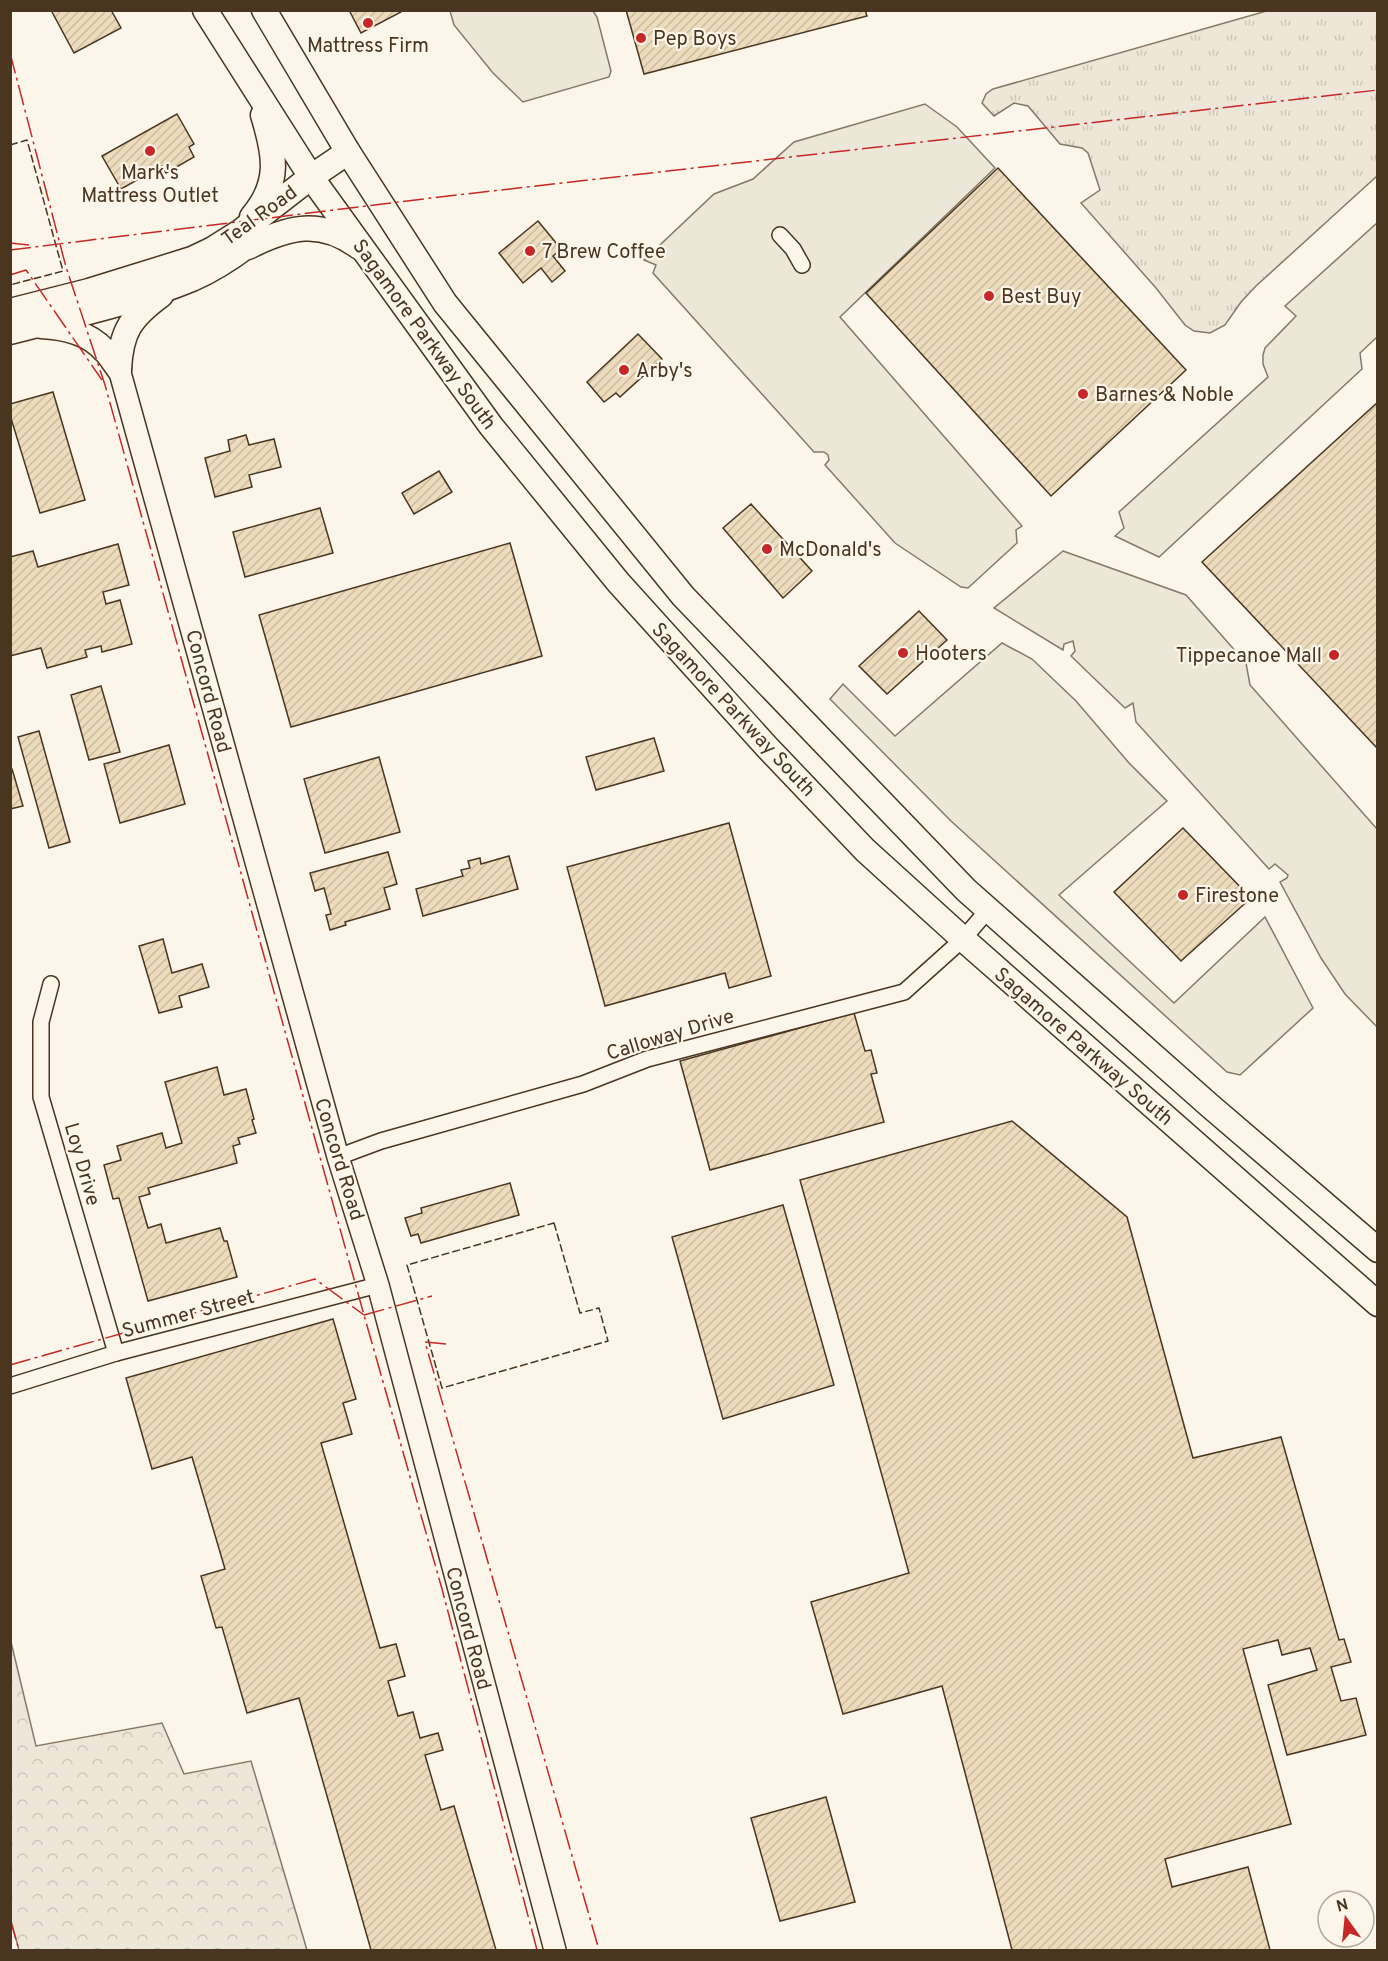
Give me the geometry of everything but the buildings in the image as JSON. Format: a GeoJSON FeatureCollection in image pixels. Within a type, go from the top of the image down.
{"type":"FeatureCollection","features":[{"type":"Feature","properties":{"kind":"main road","name":"Sagamore Parkway South"},"geometry":{"type":"LineString","coordinates":[[206,10],[311,177],[491,426],[618,582],[766,746],[865,850],[1377,1304]]}},
{"type":"Feature","properties":{"kind":"main road","name":"Sagamore Parkway South"},"geometry":{"type":"LineString","coordinates":[[264,10],[348,152],[445,303],[682,596],[966,890],[1209,1106],[1377,1250]]}},
{"type":"Feature","properties":{"kind":"main road"},"geometry":{"type":"LineString","coordinates":[[242,241],[260,209],[275,169],[271,141],[246,74]]}},
{"type":"Feature","properties":{"kind":"main road","name":"Teal Road"},"geometry":{"type":"LineString","coordinates":[[10,332],[173,286],[211,270],[311,177],[348,152]]}},
{"type":"Feature","properties":{"kind":"main road"},"geometry":{"type":"LineString","coordinates":[[242,241],[267,238],[305,227],[324,230],[352,242],[365,251]]}},
{"type":"Feature","properties":{"kind":"main road","name":"Teal Road"},"geometry":{"type":"LineString","coordinates":[[10,311],[171,267],[213,249],[242,241]]}},
{"type":"Feature","properties":{"kind":"main road"},"geometry":{"type":"LineString","coordinates":[[119,369],[120,350],[124,336],[136,316],[173,286]]}},
{"type":"Feature","properties":{"kind":"main road"},"geometry":{"type":"LineString","coordinates":[[34,326],[56,327],[84,336],[104,350],[119,369]]}},
{"type":"Feature","properties":{"kind":"street"},"geometry":{"type":"LineString","coordinates":[[780,235],[793,249],[802,265]]}},
{"type":"Feature","properties":{"kind":"street","name":"Concord Road"},"geometry":{"type":"LineString","coordinates":[[119,369],[338,1157],[378,1285],[555,1950]]}},
{"type":"Feature","properties":{"kind":"street","name":"Calloway Drive"},"geometry":{"type":"LineString","coordinates":[[338,1157],[381,1141],[583,1084],[647,1059],[904,992],[963,939],[988,910]]}},
{"type":"Feature","properties":{"kind":"street","name":"Loy Drive"},"geometry":{"type":"LineString","coordinates":[[51,984],[41,1022],[41,1097],[116,1353]]}},
{"type":"Feature","properties":{"kind":"street","name":"Summer Street"},"geometry":{"type":"LineString","coordinates":[[10,1386],[116,1353],[378,1285]]}},
{"type":"Feature","properties":{"kind":"green space"},"geometry":{"type":"Polygon","coordinates":[[[1270,10],[1377,11],[1377,176],[1256,286],[1225,325],[1210,333],[1194,331],[1185,325],[1156,288],[1081,203],[1100,190],[1088,153],[1082,148],[1060,144],[1028,106],[1014,103],[994,116],[982,103],[986,94],[993,89],[1270,10]]]}},
{"type":"Feature","properties":{"kind":"green space"},"geometry":{"type":"Polygon","coordinates":[[[11,1642],[36,1746],[162,1723],[184,1774],[251,1761],[307,1950],[19,1950],[10,1917],[11,1642]]]}},
{"type":"Feature","properties":{"kind":"shaded area"},"geometry":{"type":"Polygon","coordinates":[[[450,11],[593,11],[597,17],[611,71],[609,77],[523,102],[493,73],[454,25],[450,11]]]}},
{"type":"Feature","properties":{"kind":"shaded area"},"geometry":{"type":"Polygon","coordinates":[[[925,104],[957,127],[995,168],[840,317],[1022,526],[1016,530],[1017,543],[968,588],[961,587],[895,543],[825,465],[829,460],[828,455],[824,452],[814,452],[653,273],[656,265],[644,260],[714,194],[753,179],[794,142],[925,104]]]}},
{"type":"Feature","properties":{"kind":"shaded area"},"geometry":{"type":"Polygon","coordinates":[[[1377,223],[1377,337],[1360,353],[1362,369],[1159,557],[1115,536],[1124,528],[1119,512],[1268,377],[1263,364],[1265,348],[1296,316],[1285,306],[1377,223]]]}},
{"type":"Feature","properties":{"kind":"shaded area"},"geometry":{"type":"Polygon","coordinates":[[[1063,551],[1186,595],[1246,663],[1250,685],[1377,829],[1377,1027],[1345,994],[1321,958],[1280,882],[1288,875],[1275,864],[1269,869],[1136,722],[1133,703],[1125,708],[1071,656],[1075,651],[1073,641],[1064,644],[1063,650],[994,608],[1063,551]]]}},
{"type":"Feature","properties":{"kind":"shaded area"},"geometry":{"type":"Polygon","coordinates":[[[1002,643],[1032,659],[1076,701],[1129,763],[1167,801],[1059,895],[1174,1003],[1265,917],[1313,1008],[1240,1075],[1227,1072],[951,821],[830,699],[843,684],[895,736],[1002,643]]]}},
{"type":"Feature","properties":{"kind":"fence"},"geometry":{"type":"LineString","coordinates":[[10,145],[27,140],[63,271],[10,285]]}},
{"type":"Feature","properties":{"kind":"fence"},"geometry":{"type":"LineString","coordinates":[[554,1223],[580,1313],[599,1308],[608,1341],[442,1388],[407,1265],[554,1223]]}},
{"type":"Feature","properties":{"kind":"power"},"geometry":{"type":"LineString","coordinates":[[10,53],[66,267],[105,385],[442,1589],[537,1950]]}},
{"type":"Feature","properties":{"kind":"power"},"geometry":{"type":"LineString","coordinates":[[10,250],[431,198],[1378,90]]}},
{"type":"Feature","properties":{"kind":"power"},"geometry":{"type":"LineString","coordinates":[[10,243],[29,245]]}},
{"type":"Feature","properties":{"kind":"power"},"geometry":{"type":"LineString","coordinates":[[10,275],[26,270],[102,380]]}},
{"type":"Feature","properties":{"kind":"power"},"geometry":{"type":"LineString","coordinates":[[10,1365],[315,1279],[364,1315]]}},
{"type":"Feature","properties":{"kind":"power"},"geometry":{"type":"LineString","coordinates":[[364,1315],[432,1296]]}},
{"type":"Feature","properties":{"kind":"power"},"geometry":{"type":"LineString","coordinates":[[446,1344],[425,1342],[599,1950]]}},
{"type":"Feature","properties":{"kind":"power"},"geometry":{"type":"LineString","coordinates":[[10,1919],[19,1950]]}},
{"type":"Feature","properties":{"kind":"place","name":"Mattress Firm"},"geometry":{"type":"Point","coordinates":[368,23]}},
{"type":"Feature","properties":{"kind":"place","name":"Pep Boys"},"geometry":{"type":"Point","coordinates":[641,38]}},
{"type":"Feature","properties":{"kind":"place","name":"Mark's Mattress Outlet"},"geometry":{"type":"Point","coordinates":[150,151]}},
{"type":"Feature","properties":{"kind":"place","name":"7 Brew Coffee"},"geometry":{"type":"Point","coordinates":[530,251]}},
{"type":"Feature","properties":{"kind":"place","name":"Best Buy"},"geometry":{"type":"Point","coordinates":[989,296]}},
{"type":"Feature","properties":{"kind":"place","name":"Arby's"},"geometry":{"type":"Point","coordinates":[624,370]}},
{"type":"Feature","properties":{"kind":"place","name":"Barnes & Noble"},"geometry":{"type":"Point","coordinates":[1083,394]}},
{"type":"Feature","properties":{"kind":"place","name":"McDonald's"},"geometry":{"type":"Point","coordinates":[767,549]}},
{"type":"Feature","properties":{"kind":"place","name":"Hooters"},"geometry":{"type":"Point","coordinates":[903,653]}},
{"type":"Feature","properties":{"kind":"place","name":"Tippecanoe Mall"},"geometry":{"type":"Point","coordinates":[1334,655]}},
{"type":"Feature","properties":{"kind":"place","name":"Firestone"},"geometry":{"type":"Point","coordinates":[1183,895]}}]}
